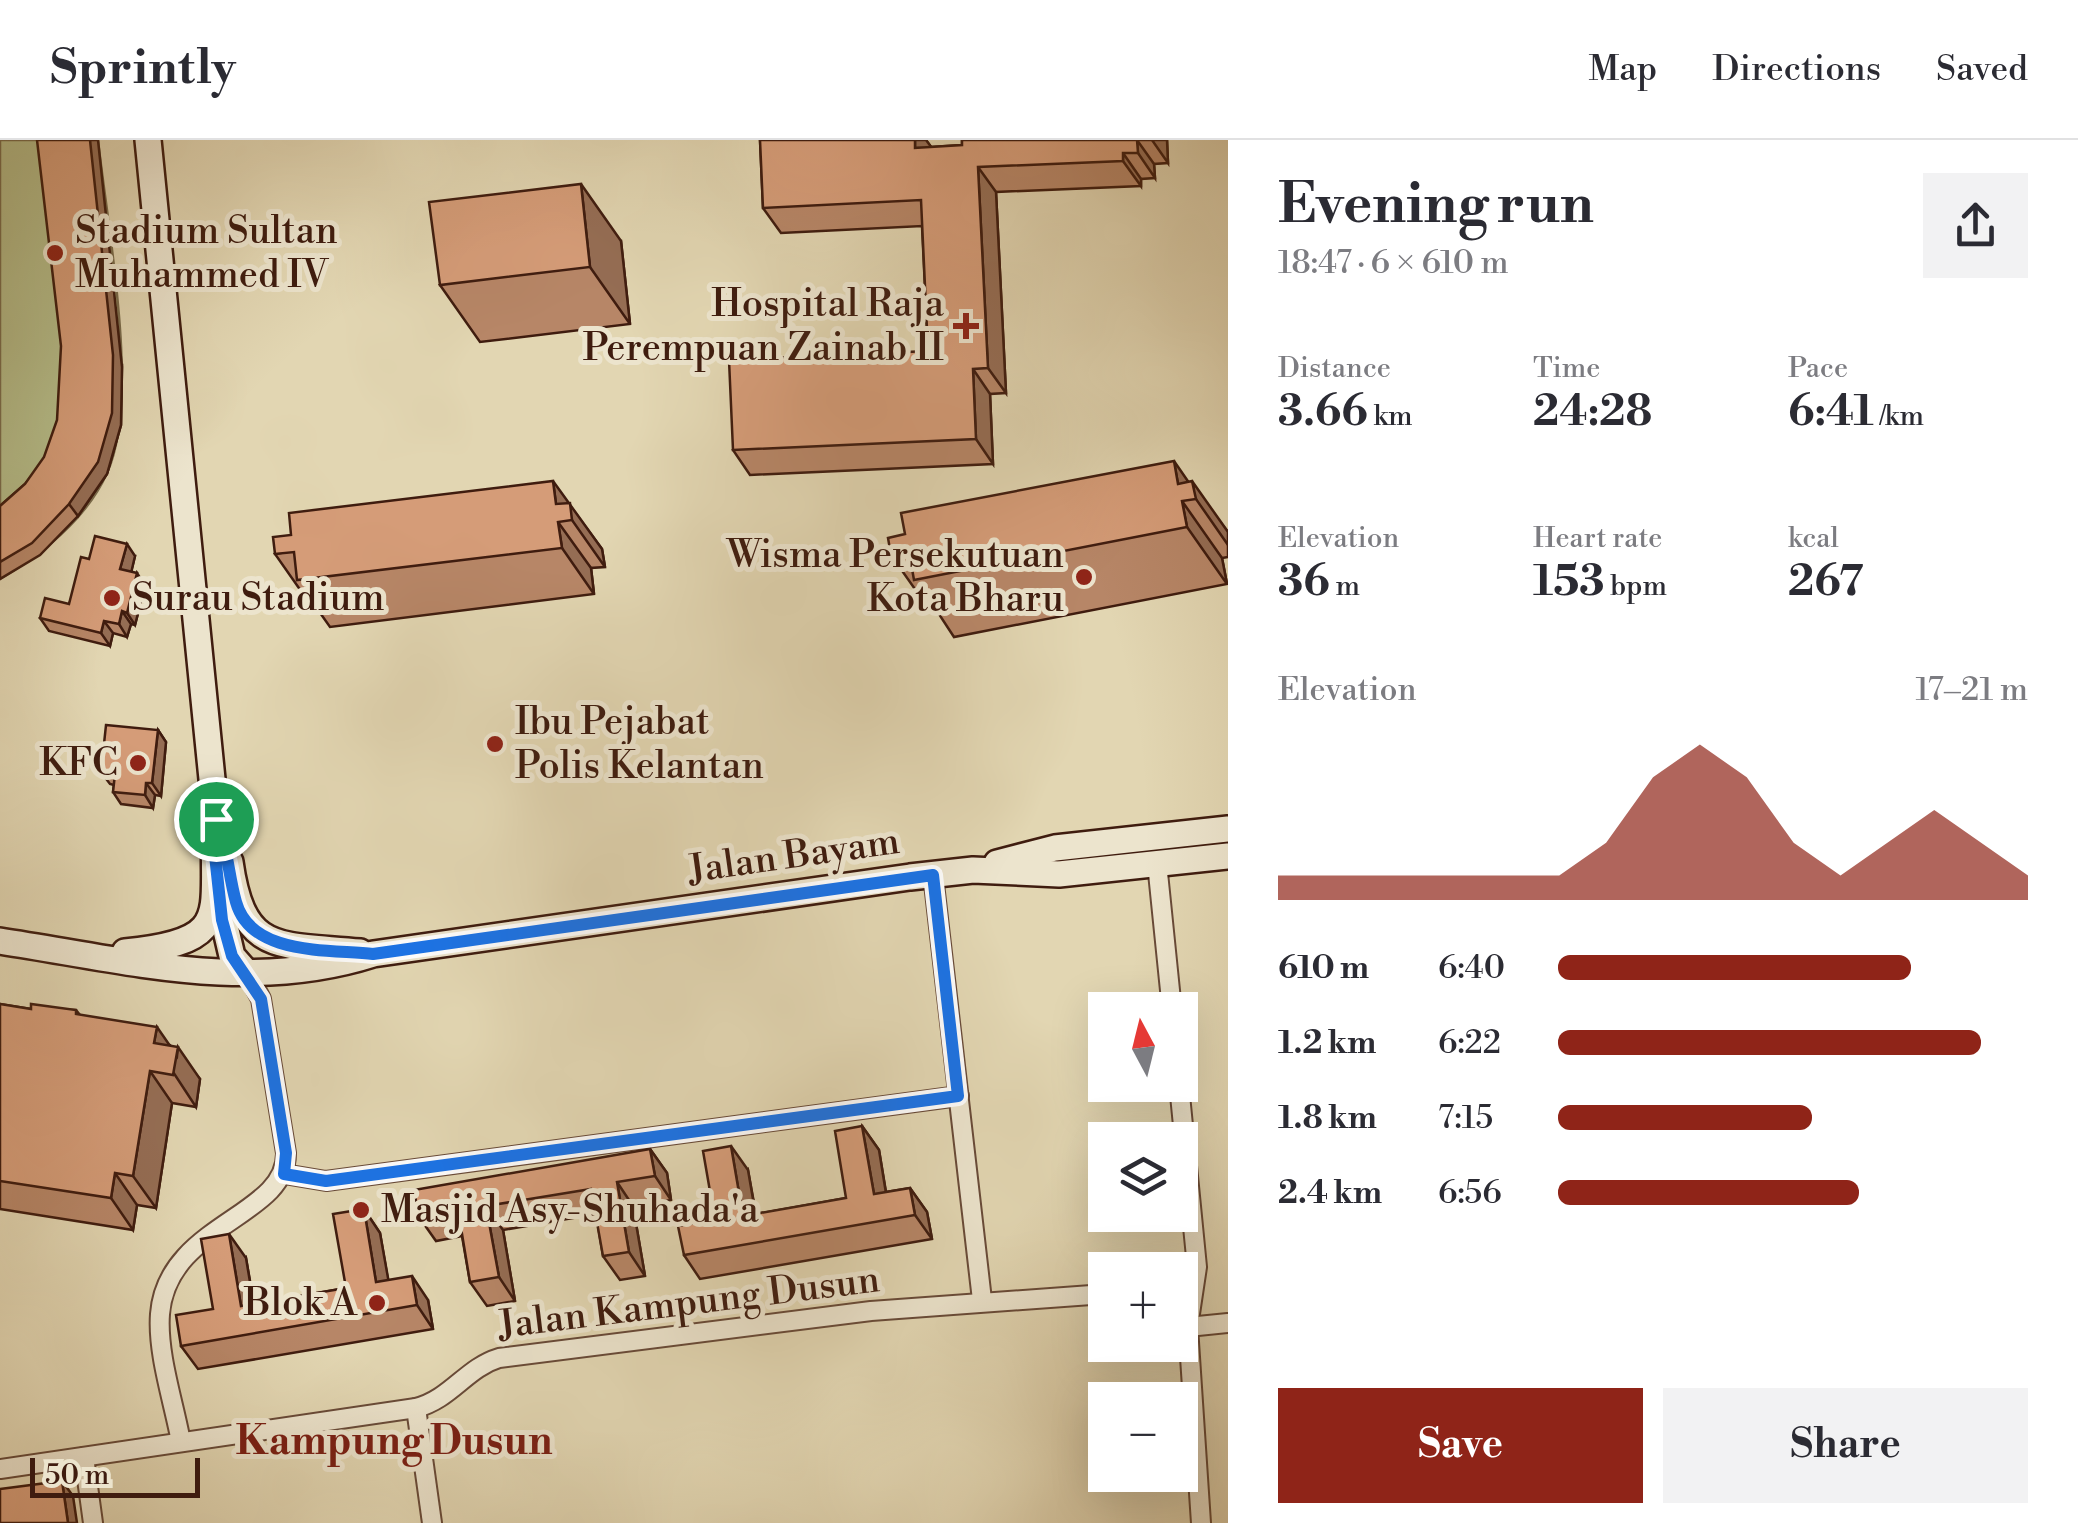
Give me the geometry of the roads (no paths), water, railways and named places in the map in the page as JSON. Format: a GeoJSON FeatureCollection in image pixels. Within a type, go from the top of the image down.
{"type":"FeatureCollection","features":[{"type":"Feature","properties":{"kind":"main road"},"geometry":{"type":"LineString","coordinates":[[148,140],[216,819]]}},
{"type":"Feature","properties":{"kind":"main road","name":"Jalan Bayam"},"geometry":{"type":"LineString","coordinates":[[93,955],[163,948],[194,938],[212,914],[217,888],[216,819]]}},
{"type":"Feature","properties":{"kind":"main road","name":"Jalan Bayam"},"geometry":{"type":"LineString","coordinates":[[216,819],[227,845],[236,904],[255,932],[296,946],[373,954]]}},
{"type":"Feature","properties":{"kind":"main road"},"geometry":{"type":"LineString","coordinates":[[1176,835],[1228,820]]}},
{"type":"Feature","properties":{"kind":"main road"},"geometry":{"type":"LineString","coordinates":[[973,870],[1055,848],[1228,829]]}},
{"type":"Feature","properties":{"kind":"main road","name":"Jalan Bayam"},"geometry":{"type":"LineString","coordinates":[[0,941],[164,968],[247,973],[324,969],[373,954],[973,870],[1059,874],[1224,857]]}},
{"type":"Feature","properties":{"kind":"main road"},"geometry":{"type":"LineString","coordinates":[[217,888],[232,956],[247,973]]}},
{"type":"Feature","properties":{"kind":"street"},"geometry":{"type":"LineString","coordinates":[[1158,864],[1170,992]]}},
{"type":"Feature","properties":{"kind":"street"},"geometry":{"type":"LineString","coordinates":[[933,875],[982,1300]]}},
{"type":"Feature","properties":{"kind":"street"},"geometry":{"type":"LineString","coordinates":[[181,1442],[160,1323],[162,1301],[186,1252],[270,1192],[284,1174],[286,1153],[261,999],[247,973]]}},
{"type":"Feature","properties":{"kind":"street"},"geometry":{"type":"LineString","coordinates":[[284,1174],[326,1181],[958,1096]]}},
{"type":"Feature","properties":{"kind":"street"},"geometry":{"type":"LineString","coordinates":[[1181,1102],[1196,1252]]}},
{"type":"Feature","properties":{"kind":"street","name":"Jalan Kampung Dusun"},"geometry":{"type":"LineString","coordinates":[[0,1469],[416,1408],[435,1403],[484,1363],[498,1358],[982,1300],[1088,1295]]}},
{"type":"Feature","properties":{"kind":"street"},"geometry":{"type":"LineString","coordinates":[[1198,1326],[1228,1323]]}},
{"type":"Feature","properties":{"kind":"street"},"geometry":{"type":"LineString","coordinates":[[1190,1362],[1202,1523]]}},
{"type":"Feature","properties":{"kind":"street"},"geometry":{"type":"LineString","coordinates":[[416,1408],[432,1523]]}},
{"type":"Feature","properties":{"kind":"street"},"geometry":{"type":"LineString","coordinates":[[84,1457],[92,1523]]}},
{"type":"Feature","properties":{"kind":"place","name":"Stadium Sultan Muhammed IV"},"geometry":{"type":"Point","coordinates":[55,253]}},
{"type":"Feature","properties":{"kind":"place","name":"Hospital Raja Perempuan Zainab II"},"geometry":{"type":"Point","coordinates":[966,326]}},
{"type":"Feature","properties":{"kind":"place","name":"Wisma Persekutuan Kota Bharu"},"geometry":{"type":"Point","coordinates":[1084,577]}},
{"type":"Feature","properties":{"kind":"place","name":"Surau Stadium"},"geometry":{"type":"Point","coordinates":[112,598]}},
{"type":"Feature","properties":{"kind":"place","name":"Ibu Pejabat Polis Kelantan"},"geometry":{"type":"Point","coordinates":[495,744]}},
{"type":"Feature","properties":{"kind":"place","name":"KFC"},"geometry":{"type":"Point","coordinates":[138,763]}},
{"type":"Feature","properties":{"kind":"place","name":"Masjid Asy-Shuhada'a"},"geometry":{"type":"Point","coordinates":[361,1210]}},
{"type":"Feature","properties":{"kind":"place","name":"Blok A"},"geometry":{"type":"Point","coordinates":[377,1303]}},
{"type":"Feature","properties":{"kind":"district","name":"Kampung Dusun"},"geometry":{"type":"Point","coordinates":[394,1442]}}]}
